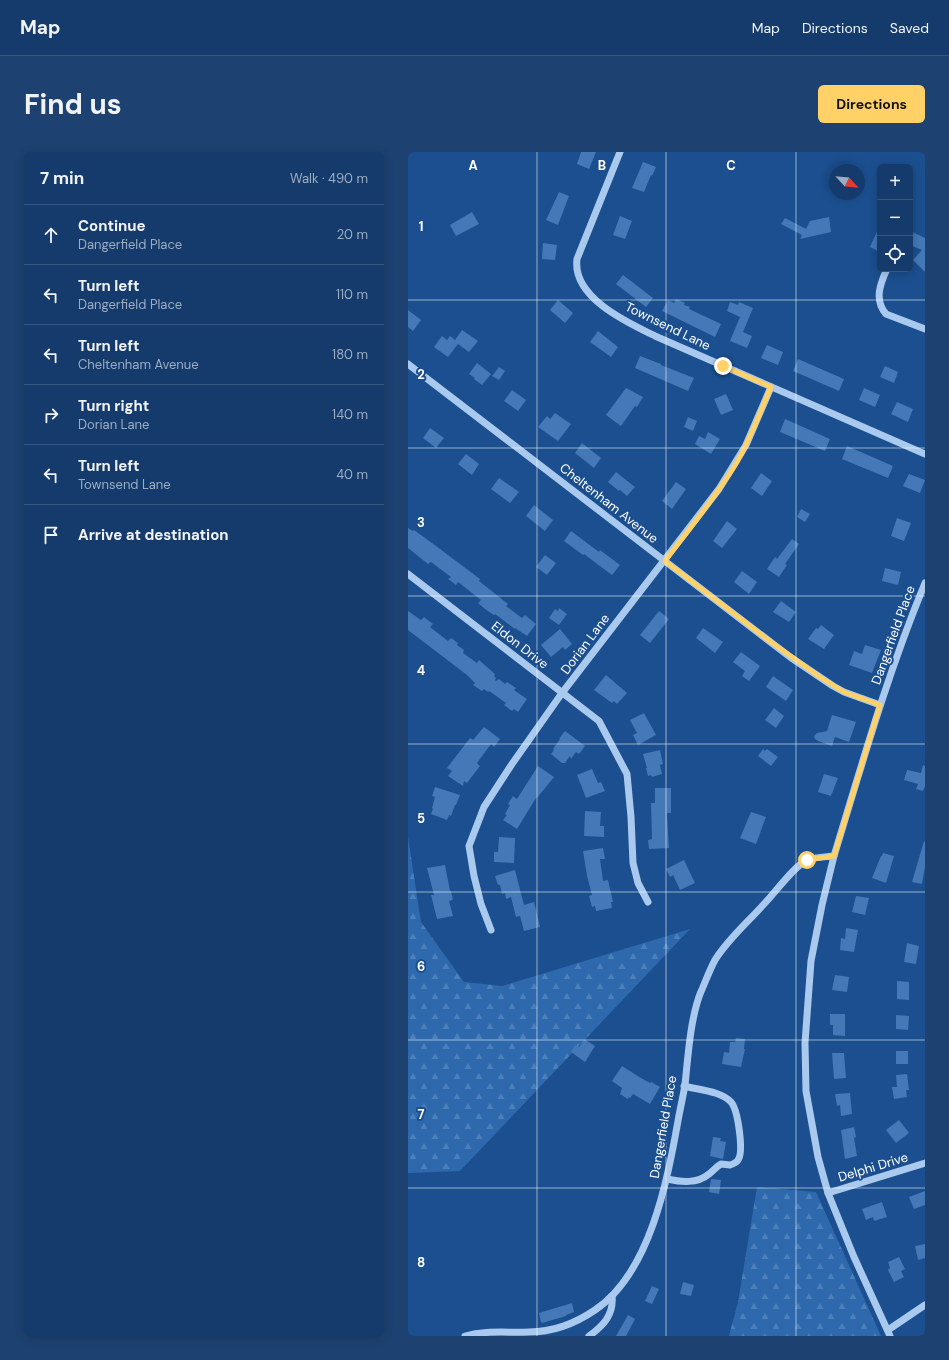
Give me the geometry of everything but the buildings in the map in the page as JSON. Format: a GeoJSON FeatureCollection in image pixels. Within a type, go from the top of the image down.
{"type":"FeatureCollection","features":[{"type":"Feature","properties":{"kind":"street","name":"Townsend Lane"},"geometry":{"type":"LineString","coordinates":[[620,152],[578,254],[576,268],[577,275],[584,288],[601,305],[640,329],[925,454]]}},
{"type":"Feature","properties":{"kind":"street"},"geometry":{"type":"LineString","coordinates":[[886,272],[879,289],[879,304],[883,310],[886,314],[925,329]]}},
{"type":"Feature","properties":{"kind":"street","name":"Cheltenham Avenue"},"geometry":{"type":"LineString","coordinates":[[408,364],[784,652],[844,692],[880,705]]}},
{"type":"Feature","properties":{"kind":"street","name":"Dorian Lane"},"geometry":{"type":"LineString","coordinates":[[491,930],[474,876],[469,846],[484,807],[562,693],[719,489],[737,462],[746,445],[771,387]]}},
{"type":"Feature","properties":{"kind":"street","name":"Eldon Drive"},"geometry":{"type":"LineString","coordinates":[[408,574],[598,721],[628,774],[632,863],[638,883],[648,902]]}},
{"type":"Feature","properties":{"kind":"street","name":"Dangerfield Place"},"geometry":{"type":"LineString","coordinates":[[889,1333],[854,1258],[828,1193],[818,1157],[810,1117],[806,1091],[805,1059],[811,961],[822,905],[834,856],[880,705],[912,614],[925,583]]}},
{"type":"Feature","properties":{"kind":"street","name":"Dangerfield Place"},"geometry":{"type":"LineString","coordinates":[[465,1336],[496,1332],[531,1334],[570,1324],[595,1310],[612,1296],[620,1287],[643,1247],[667,1180],[684,1086],[687,1056],[697,1007],[715,960],[728,943],[799,865],[807,860],[834,856]]}},
{"type":"Feature","properties":{"kind":"street"},"geometry":{"type":"LineString","coordinates":[[667,1180],[684,1182],[698,1180],[709,1174],[714,1168],[721,1164],[730,1165],[738,1161],[740,1154],[738,1119],[736,1108],[732,1102],[716,1094],[684,1086]]}},
{"type":"Feature","properties":{"kind":"street","name":"Delphi Drive"},"geometry":{"type":"LineString","coordinates":[[828,1193],[925,1164]]}},
{"type":"Feature","properties":{"kind":"street"},"geometry":{"type":"LineString","coordinates":[[589,1336],[609,1317],[613,1305],[612,1296]]}},
{"type":"Feature","properties":{"kind":"street"},"geometry":{"type":"LineString","coordinates":[[889,1333],[925,1305]]}},
{"type":"Feature","properties":{"kind":"green space"},"geometry":{"type":"Polygon","coordinates":[[[408,837],[421,922],[464,982],[502,986],[690,929],[460,1171],[408,1173],[408,837]]]}},
{"type":"Feature","properties":{"kind":"green space"},"geometry":{"type":"Polygon","coordinates":[[[757,1187],[816,1192],[881,1336],[729,1336],[738,1302],[757,1187]]]}},
{"type":"Feature","properties":{"kind":"route"},"geometry":{"type":"LineString","coordinates":[[723,366],[771,387],[737,462],[719,489],[665,561],[790,657],[833,686],[844,692],[880,705],[834,856],[807,860]]}}]}
